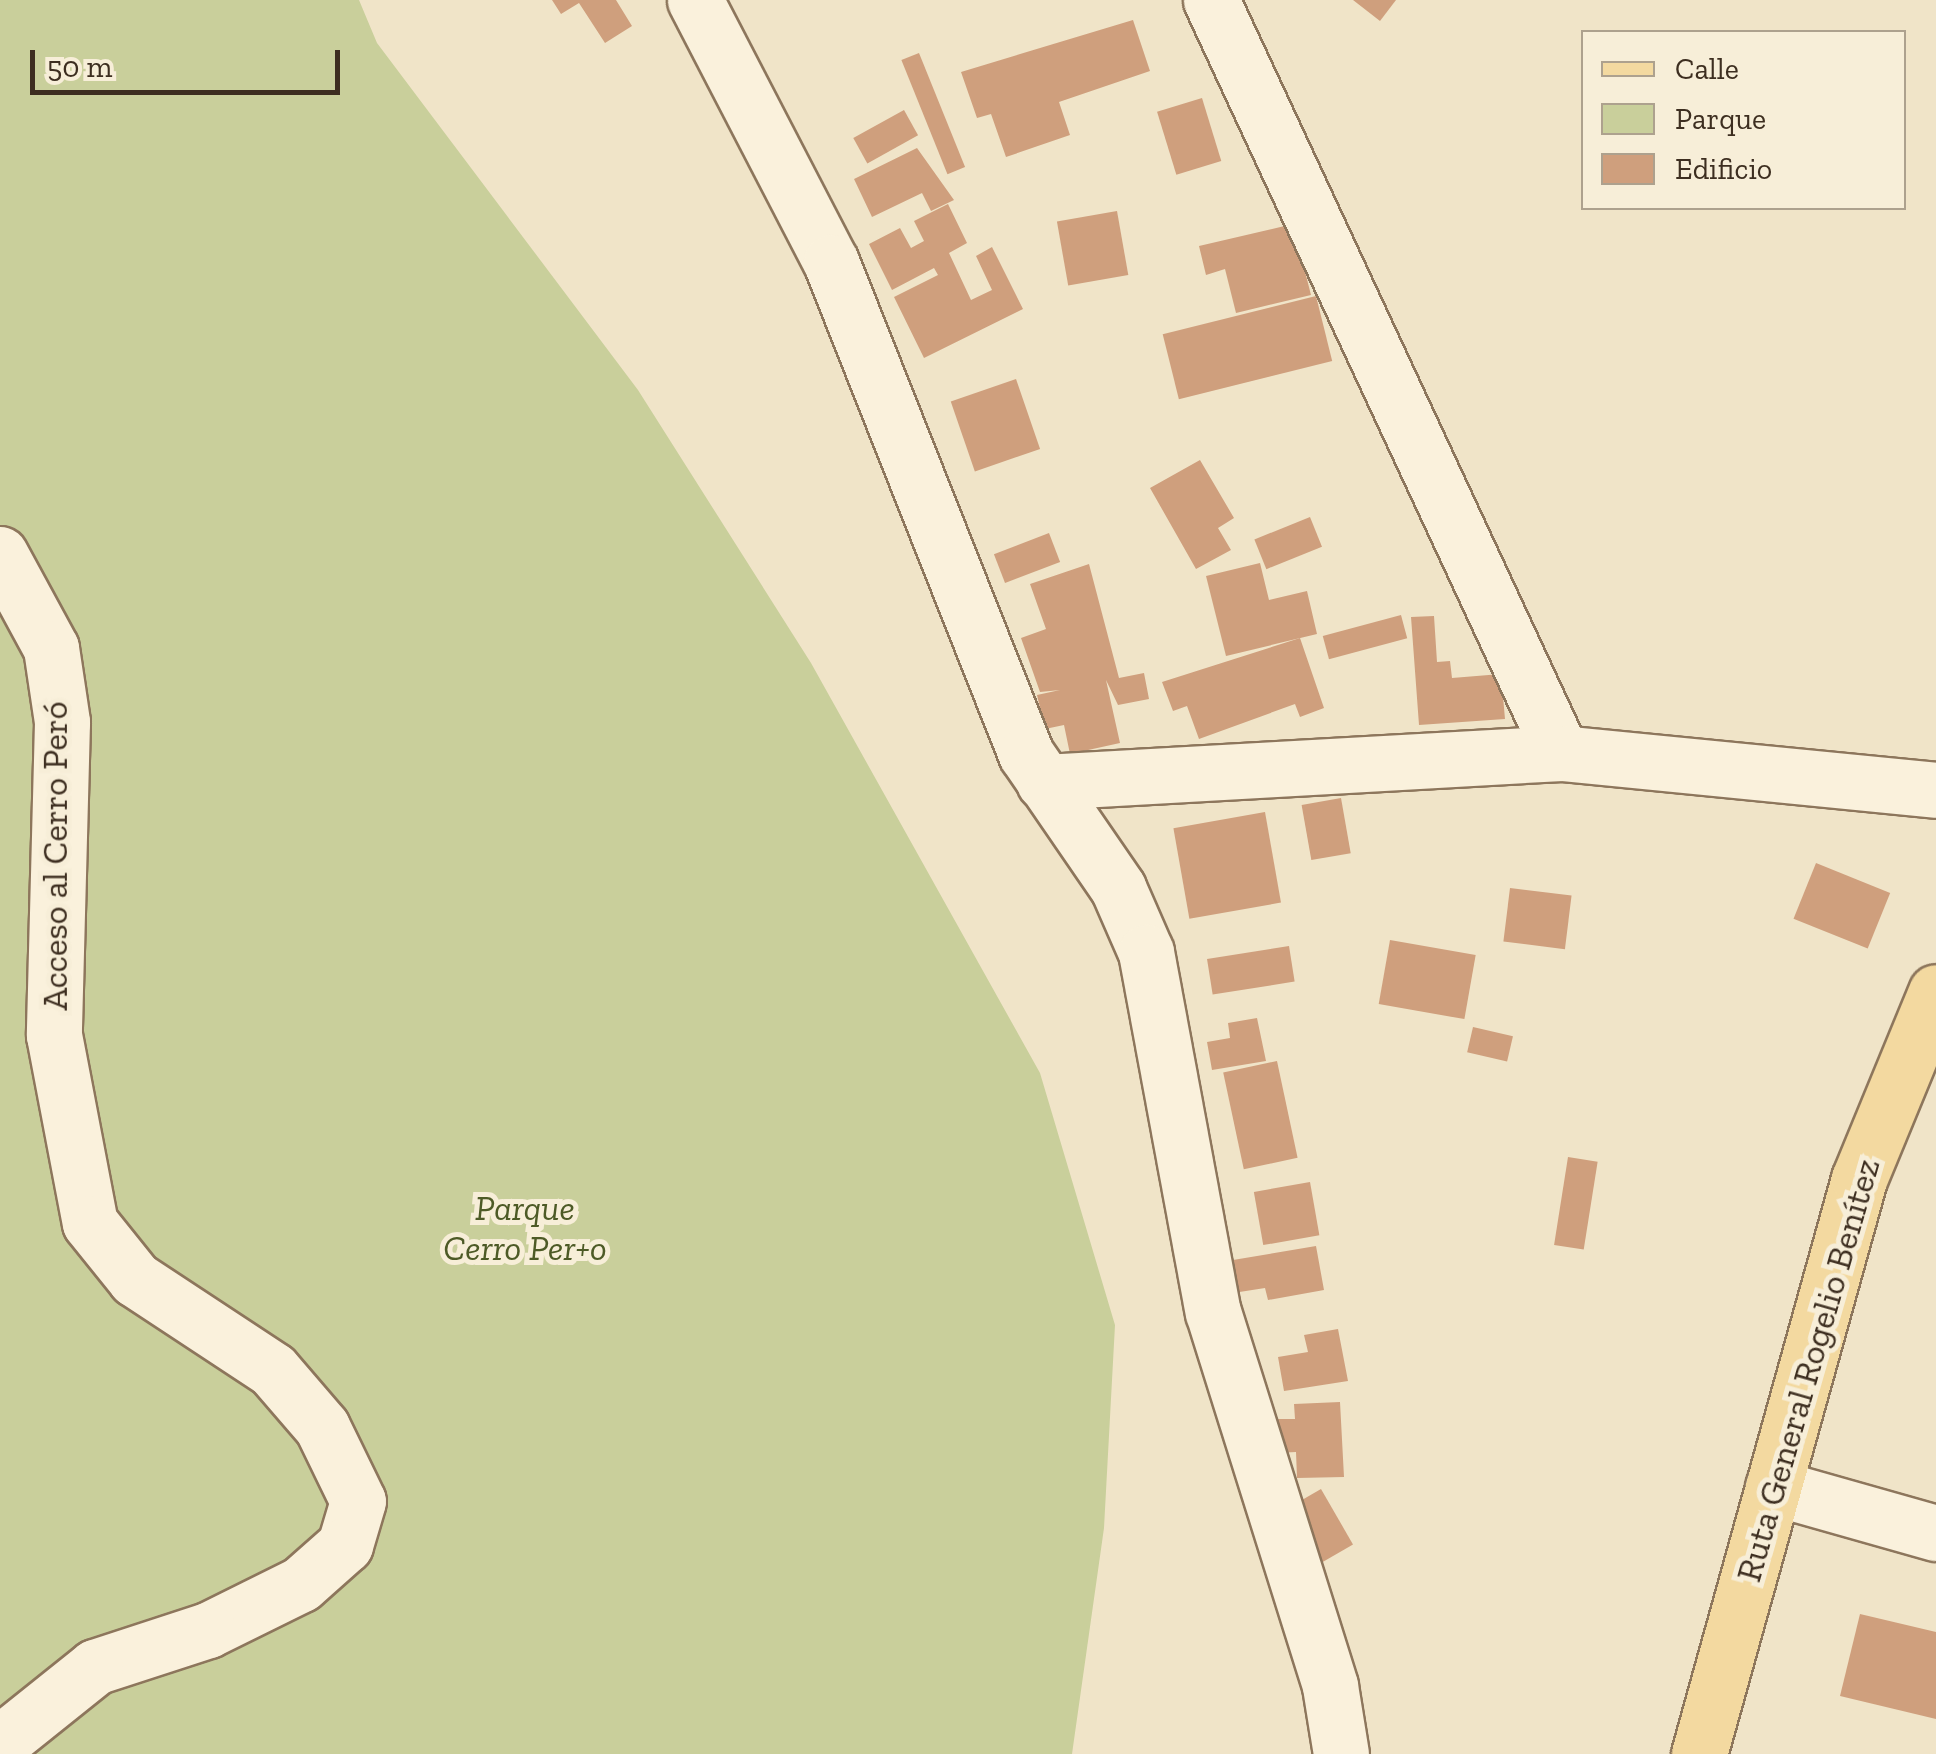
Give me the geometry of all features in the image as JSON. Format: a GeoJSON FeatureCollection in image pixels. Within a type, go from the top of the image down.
{"type":"FeatureCollection","features":[{"type":"Feature","properties":{"kind":"main road","name":"Ruta General Rogelio Benítez"},"geometry":{"type":"LineString","coordinates":[[1699,1754],[1858,1179],[1936,992]]}},
{"type":"Feature","properties":{"kind":"street"},"geometry":{"type":"LineString","coordinates":[[695,0],[831,262],[1044,782],[1118,888],[1146,952],[1213,1312],[1330,1686],[1341,1754]]}},
{"type":"Feature","properties":{"kind":"street"},"geometry":{"type":"LineString","coordinates":[[1211,0],[1560,753]]}},
{"type":"Feature","properties":{"kind":"street","name":"Acceso al Cerro Peró"},"geometry":{"type":"LineString","coordinates":[[0,554],[51,648],[62,722],[54,1035],[90,1223],[149,1290],[274,1370],[322,1427],[358,1501],[345,1545],[301,1584],[208,1630],[94,1667],[0,1744]]}},
{"type":"Feature","properties":{"kind":"street"},"geometry":{"type":"LineString","coordinates":[[1044,782],[1560,753],[1936,790]]}},
{"type":"Feature","properties":{"kind":"street"},"geometry":{"type":"LineString","coordinates":[[1773,1487],[1936,1533]]}},
{"type":"Feature","properties":{"kind":"green space","name":"Parque Cerro Per+o"},"geometry":{"type":"Polygon","coordinates":[[[0,0],[359,0],[377,43],[638,390],[811,663],[1040,1073],[1115,1325],[1104,1528],[1072,1754],[0,1754],[0,0]]]}},
{"type":"Feature","properties":{"kind":"building"},"geometry":{"type":"Polygon","coordinates":[[[552,0],[616,0],[632,26],[605,43],[579,3],[561,14],[552,0]]]}},
{"type":"Feature","properties":{"kind":"building"},"geometry":{"type":"Polygon","coordinates":[[[1353,0],[1396,0],[1380,21],[1353,0]]]}},
{"type":"Feature","properties":{"kind":"building"},"geometry":{"type":"Polygon","coordinates":[[[1133,20],[1150,71],[1059,102],[1070,135],[1006,157],[991,114],[977,118],[961,72],[1133,20]]]}},
{"type":"Feature","properties":{"kind":"building"},"geometry":{"type":"Polygon","coordinates":[[[919,53],[965,167],[947,174],[901,60],[919,53]]]}},
{"type":"Feature","properties":{"kind":"building"},"geometry":{"type":"Polygon","coordinates":[[[1202,98],[1221,161],[1176,175],[1157,112],[1202,98]]]}},
{"type":"Feature","properties":{"kind":"building"},"geometry":{"type":"Polygon","coordinates":[[[904,110],[918,135],[867,163],[853,138],[904,110]]]}},
{"type":"Feature","properties":{"kind":"building"},"geometry":{"type":"Polygon","coordinates":[[[917,148],[954,200],[931,211],[922,193],[872,217],[854,179],[917,148]]]}},
{"type":"Feature","properties":{"kind":"building"},"geometry":{"type":"Polygon","coordinates":[[[948,204],[967,243],[949,253],[971,300],[992,290],[976,256],[992,247],[1023,309],[924,358],[894,297],[938,275],[934,268],[892,290],[869,244],[900,228],[911,248],[924,241],[914,221],[948,204]]]}},
{"type":"Feature","properties":{"kind":"building"},"geometry":{"type":"Polygon","coordinates":[[[1117,211],[1128,275],[1068,286],[1057,222],[1117,211]]]}},
{"type":"Feature","properties":{"kind":"building"},"geometry":{"type":"Polygon","coordinates":[[[1293,224],[1311,295],[1236,313],[1225,269],[1206,275],[1199,246],[1293,224]]]}},
{"type":"Feature","properties":{"kind":"building"},"geometry":{"type":"Polygon","coordinates":[[[1316,296],[1332,361],[1179,399],[1163,334],[1316,296]]]}},
{"type":"Feature","properties":{"kind":"building"},"geometry":{"type":"Polygon","coordinates":[[[1016,379],[1040,449],[975,471],[951,401],[1016,379]]]}},
{"type":"Feature","properties":{"kind":"building"},"geometry":{"type":"Polygon","coordinates":[[[1200,460],[1234,518],[1218,528],[1231,550],[1196,569],[1150,488],[1200,460]]]}},
{"type":"Feature","properties":{"kind":"building"},"geometry":{"type":"Polygon","coordinates":[[[1310,517],[1322,547],[1266,569],[1254,539],[1310,517]]]}},
{"type":"Feature","properties":{"kind":"building"},"geometry":{"type":"Polygon","coordinates":[[[1049,533],[1060,562],[1005,583],[994,554],[1049,533]]]}},
{"type":"Feature","properties":{"kind":"building"},"geometry":{"type":"Polygon","coordinates":[[[1260,563],[1269,600],[1307,591],[1317,634],[1226,656],[1206,576],[1260,563]]]}},
{"type":"Feature","properties":{"kind":"building"},"geometry":{"type":"Polygon","coordinates":[[[1089,564],[1119,678],[1144,673],[1149,699],[1118,705],[1106,680],[1120,743],[1070,754],[1064,725],[1045,729],[1037,695],[1060,690],[1040,692],[1021,638],[1046,629],[1030,584],[1089,564]]]}},
{"type":"Feature","properties":{"kind":"building"},"geometry":{"type":"Polygon","coordinates":[[[1401,615],[1407,638],[1329,659],[1323,636],[1401,615]]]}},
{"type":"Feature","properties":{"kind":"building"},"geometry":{"type":"Polygon","coordinates":[[[1434,616],[1437,662],[1450,661],[1452,678],[1501,674],[1505,719],[1419,725],[1411,617],[1434,616]]]}},
{"type":"Feature","properties":{"kind":"building"},"geometry":{"type":"Polygon","coordinates":[[[1300,638],[1324,708],[1300,717],[1295,704],[1199,739],[1187,706],[1173,711],[1162,682],[1300,638]]]}},
{"type":"Feature","properties":{"kind":"building"},"geometry":{"type":"Polygon","coordinates":[[[1341,798],[1351,853],[1311,860],[1302,805],[1341,798]]]}},
{"type":"Feature","properties":{"kind":"building"},"geometry":{"type":"Polygon","coordinates":[[[1265,812],[1281,903],[1189,919],[1173,828],[1265,812]]]}},
{"type":"Feature","properties":{"kind":"building"},"geometry":{"type":"Polygon","coordinates":[[[1816,863],[1890,893],[1868,949],[1794,919],[1816,863]]]}},
{"type":"Feature","properties":{"kind":"building"},"geometry":{"type":"Polygon","coordinates":[[[1510,888],[1572,896],[1565,949],[1503,942],[1510,888]]]}},
{"type":"Feature","properties":{"kind":"building"},"geometry":{"type":"Polygon","coordinates":[[[1390,940],[1476,955],[1464,1019],[1379,1004],[1390,940]]]}},
{"type":"Feature","properties":{"kind":"building"},"geometry":{"type":"Polygon","coordinates":[[[1289,946],[1295,982],[1213,995],[1207,959],[1289,946]]]}},
{"type":"Feature","properties":{"kind":"building"},"geometry":{"type":"Polygon","coordinates":[[[1257,1018],[1266,1061],[1212,1070],[1207,1042],[1230,1038],[1228,1023],[1257,1018]]]}},
{"type":"Feature","properties":{"kind":"building"},"geometry":{"type":"Polygon","coordinates":[[[1473,1027],[1513,1036],[1507,1062],[1467,1052],[1473,1027]]]}},
{"type":"Feature","properties":{"kind":"building"},"geometry":{"type":"Polygon","coordinates":[[[1277,1061],[1298,1158],[1244,1169],[1223,1072],[1277,1061]]]}},
{"type":"Feature","properties":{"kind":"building"},"geometry":{"type":"Polygon","coordinates":[[[1568,1157],[1598,1162],[1584,1250],[1554,1245],[1568,1157]]]}},
{"type":"Feature","properties":{"kind":"building"},"geometry":{"type":"Polygon","coordinates":[[[1310,1182],[1319,1235],[1263,1245],[1254,1192],[1310,1182]]]}},
{"type":"Feature","properties":{"kind":"building"},"geometry":{"type":"Polygon","coordinates":[[[1316,1246],[1324,1290],[1268,1300],[1265,1288],[1233,1293],[1227,1261],[1316,1246]]]}},
{"type":"Feature","properties":{"kind":"building"},"geometry":{"type":"Polygon","coordinates":[[[1338,1329],[1348,1381],[1284,1391],[1278,1357],[1308,1352],[1304,1335],[1338,1329]]]}},
{"type":"Feature","properties":{"kind":"building"},"geometry":{"type":"Polygon","coordinates":[[[1340,1402],[1344,1477],[1297,1478],[1296,1452],[1276,1453],[1274,1419],[1295,1419],[1294,1404],[1340,1402]]]}},
{"type":"Feature","properties":{"kind":"building"},"geometry":{"type":"Polygon","coordinates":[[[1321,1489],[1353,1544],[1322,1562],[1290,1507],[1321,1489]]]}},
{"type":"Feature","properties":{"kind":"building"},"geometry":{"type":"Polygon","coordinates":[[[1860,1614],[1936,1632],[1936,1719],[1840,1696],[1860,1614]]]}}]}
